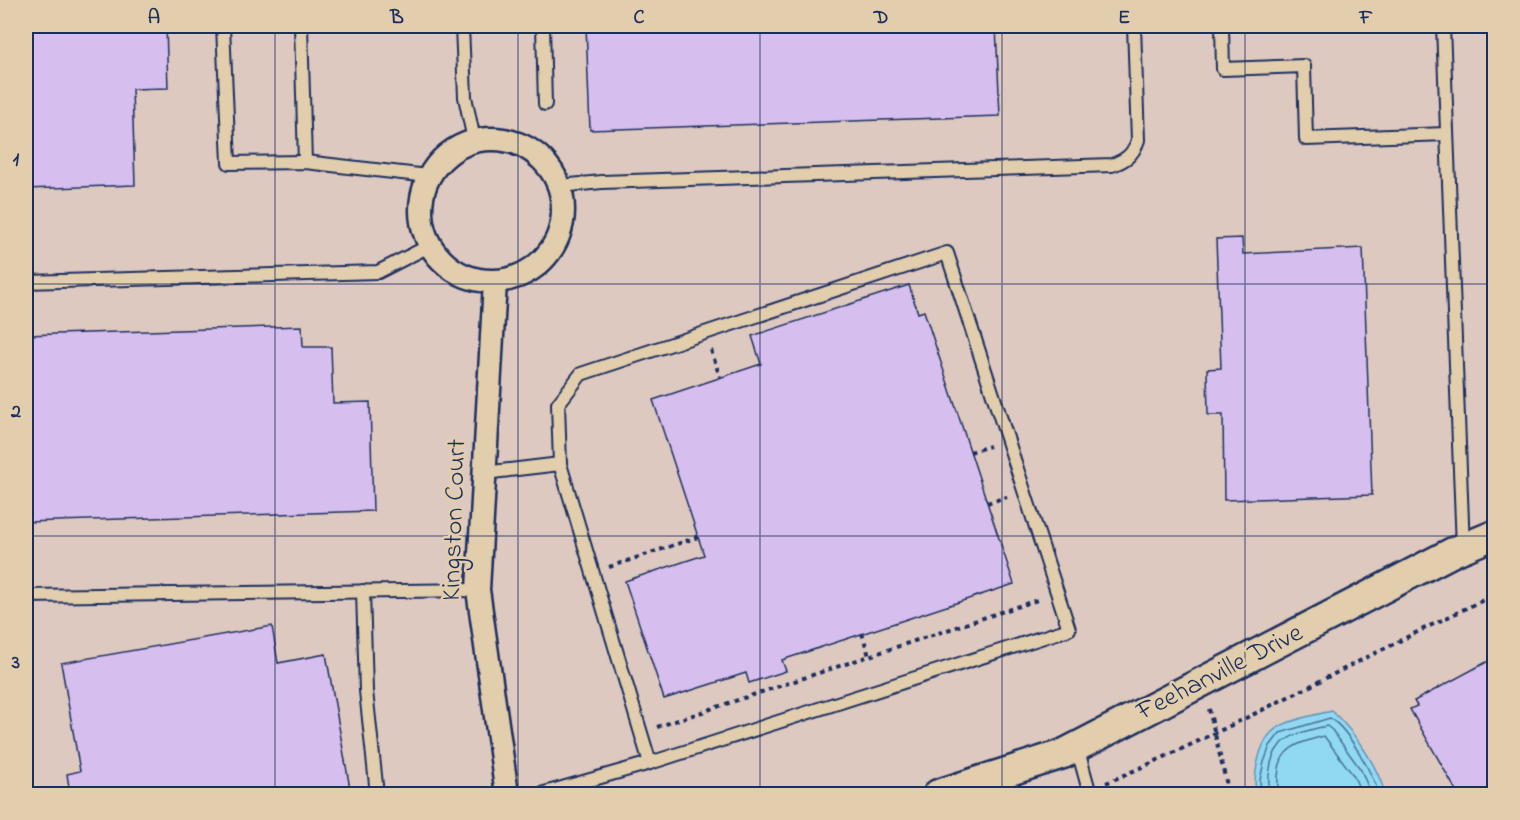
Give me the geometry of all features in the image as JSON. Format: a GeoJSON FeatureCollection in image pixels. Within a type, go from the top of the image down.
{"type":"FeatureCollection","features":[{"type":"Feature","properties":{"kind":"street"},"geometry":{"type":"LineString","coordinates":[[495,138],[516,142],[534,152],[549,167],[560,186],[564,207],[561,230],[552,250],[536,266],[517,277],[495,282],[475,280],[457,273],[441,261],[429,246],[421,223],[421,199],[428,176],[440,160],[456,148],[474,140],[495,138]]}},
{"type":"Feature","properties":{"kind":"street","name":"Kingston Court"},"geometry":{"type":"LineString","coordinates":[[495,282],[478,590],[507,795]]}},
{"type":"Feature","properties":{"kind":"street","name":"Feehanville Drive"},"geometry":{"type":"LineString","coordinates":[[938,795],[1062,754],[1463,548],[1494,535]]}},
{"type":"Feature","properties":{"kind":"lane"},"geometry":{"type":"LineString","coordinates":[[223,26],[229,163],[305,162],[428,176]]}},
{"type":"Feature","properties":{"kind":"lane"},"geometry":{"type":"LineString","coordinates":[[301,26],[305,162]]}},
{"type":"Feature","properties":{"kind":"lane"},"geometry":{"type":"LineString","coordinates":[[462,26],[465,97],[474,140]]}},
{"type":"Feature","properties":{"kind":"lane"},"geometry":{"type":"LineString","coordinates":[[543,26],[545,104]]}},
{"type":"Feature","properties":{"kind":"lane"},"geometry":{"type":"LineString","coordinates":[[560,186],[602,182],[1112,165],[1124,161],[1134,152],[1138,140],[1134,26]]}},
{"type":"Feature","properties":{"kind":"lane"},"geometry":{"type":"LineString","coordinates":[[1222,26],[1223,69],[1304,66],[1306,139],[1447,134]]}},
{"type":"Feature","properties":{"kind":"lane"},"geometry":{"type":"LineString","coordinates":[[1443,26],[1463,548]]}},
{"type":"Feature","properties":{"kind":"lane"},"geometry":{"type":"LineString","coordinates":[[26,282],[378,272],[429,246]]}},
{"type":"Feature","properties":{"kind":"lane"},"geometry":{"type":"LineString","coordinates":[[541,795],[650,764],[1069,629],[947,253],[581,374],[558,404],[560,464],[650,764]]}},
{"type":"Feature","properties":{"kind":"lane"},"geometry":{"type":"LineString","coordinates":[[484,473],[560,464]]}},
{"type":"Feature","properties":{"kind":"lane"},"geometry":{"type":"LineString","coordinates":[[26,597],[478,590]]}},
{"type":"Feature","properties":{"kind":"lane"},"geometry":{"type":"LineString","coordinates":[[363,591],[366,691],[377,795]]}},
{"type":"Feature","properties":{"kind":"lane"},"geometry":{"type":"LineString","coordinates":[[1077,746],[1089,792]]}},
{"type":"Feature","properties":{"kind":"path"},"geometry":{"type":"LineString","coordinates":[[705,333],[720,377]]}},
{"type":"Feature","properties":{"kind":"path"},"geometry":{"type":"LineString","coordinates":[[988,437],[994,456]]}},
{"type":"Feature","properties":{"kind":"path"},"geometry":{"type":"LineString","coordinates":[[970,452],[991,446]]}},
{"type":"Feature","properties":{"kind":"path"},"geometry":{"type":"LineString","coordinates":[[1005,486],[1012,508]]}},
{"type":"Feature","properties":{"kind":"path"},"geometry":{"type":"LineString","coordinates":[[987,503],[1008,496]]}},
{"type":"Feature","properties":{"kind":"path"},"geometry":{"type":"LineString","coordinates":[[602,569],[698,537]]}},
{"type":"Feature","properties":{"kind":"path"},"geometry":{"type":"LineString","coordinates":[[1089,792],[1215,733],[1494,595]]}},
{"type":"Feature","properties":{"kind":"path"},"geometry":{"type":"LineString","coordinates":[[655,727],[1042,598]]}},
{"type":"Feature","properties":{"kind":"path"},"geometry":{"type":"LineString","coordinates":[[862,633],[869,656]]}},
{"type":"Feature","properties":{"kind":"path"},"geometry":{"type":"LineString","coordinates":[[1202,682],[1229,795]]}},
{"type":"Feature","properties":{"kind":"shaded area"},"geometry":{"type":"Polygon","coordinates":[[[26,26],[1494,26],[1494,794],[26,794],[26,26]]]}},
{"type":"Feature","properties":{"kind":"water"},"geometry":{"type":"Polygon","coordinates":[[[1332,711],[1364,750],[1377,771],[1385,794],[1256,794],[1259,757],[1272,732],[1292,721],[1332,711]]]}},
{"type":"Feature","properties":{"kind":"building"},"geometry":{"type":"Polygon","coordinates":[[[26,26],[166,26],[168,88],[132,89],[135,185],[26,189],[26,26]]]}},
{"type":"Feature","properties":{"kind":"building"},"geometry":{"type":"Polygon","coordinates":[[[586,26],[996,26],[1000,116],[590,130],[586,26]]]}},
{"type":"Feature","properties":{"kind":"building"},"geometry":{"type":"Polygon","coordinates":[[[1242,238],[1243,254],[1363,248],[1372,495],[1224,500],[1223,415],[1208,415],[1207,369],[1221,368],[1216,239],[1242,238]]]}},
{"type":"Feature","properties":{"kind":"building"},"geometry":{"type":"Polygon","coordinates":[[[909,285],[918,313],[924,311],[1014,584],[782,660],[786,671],[749,683],[746,673],[664,699],[625,581],[704,555],[653,400],[761,364],[752,336],[909,285]]]}},
{"type":"Feature","properties":{"kind":"building"},"geometry":{"type":"Polygon","coordinates":[[[302,326],[303,347],[331,347],[333,403],[370,402],[373,511],[26,522],[26,335],[302,326]]]}},
{"type":"Feature","properties":{"kind":"building"},"geometry":{"type":"Polygon","coordinates":[[[272,626],[278,663],[326,654],[351,794],[70,794],[67,774],[80,771],[61,663],[272,626]]]}},
{"type":"Feature","properties":{"kind":"building"},"geometry":{"type":"Polygon","coordinates":[[[1494,658],[1494,794],[1458,794],[1410,709],[1417,706],[1414,701],[1494,658]]]}}]}
